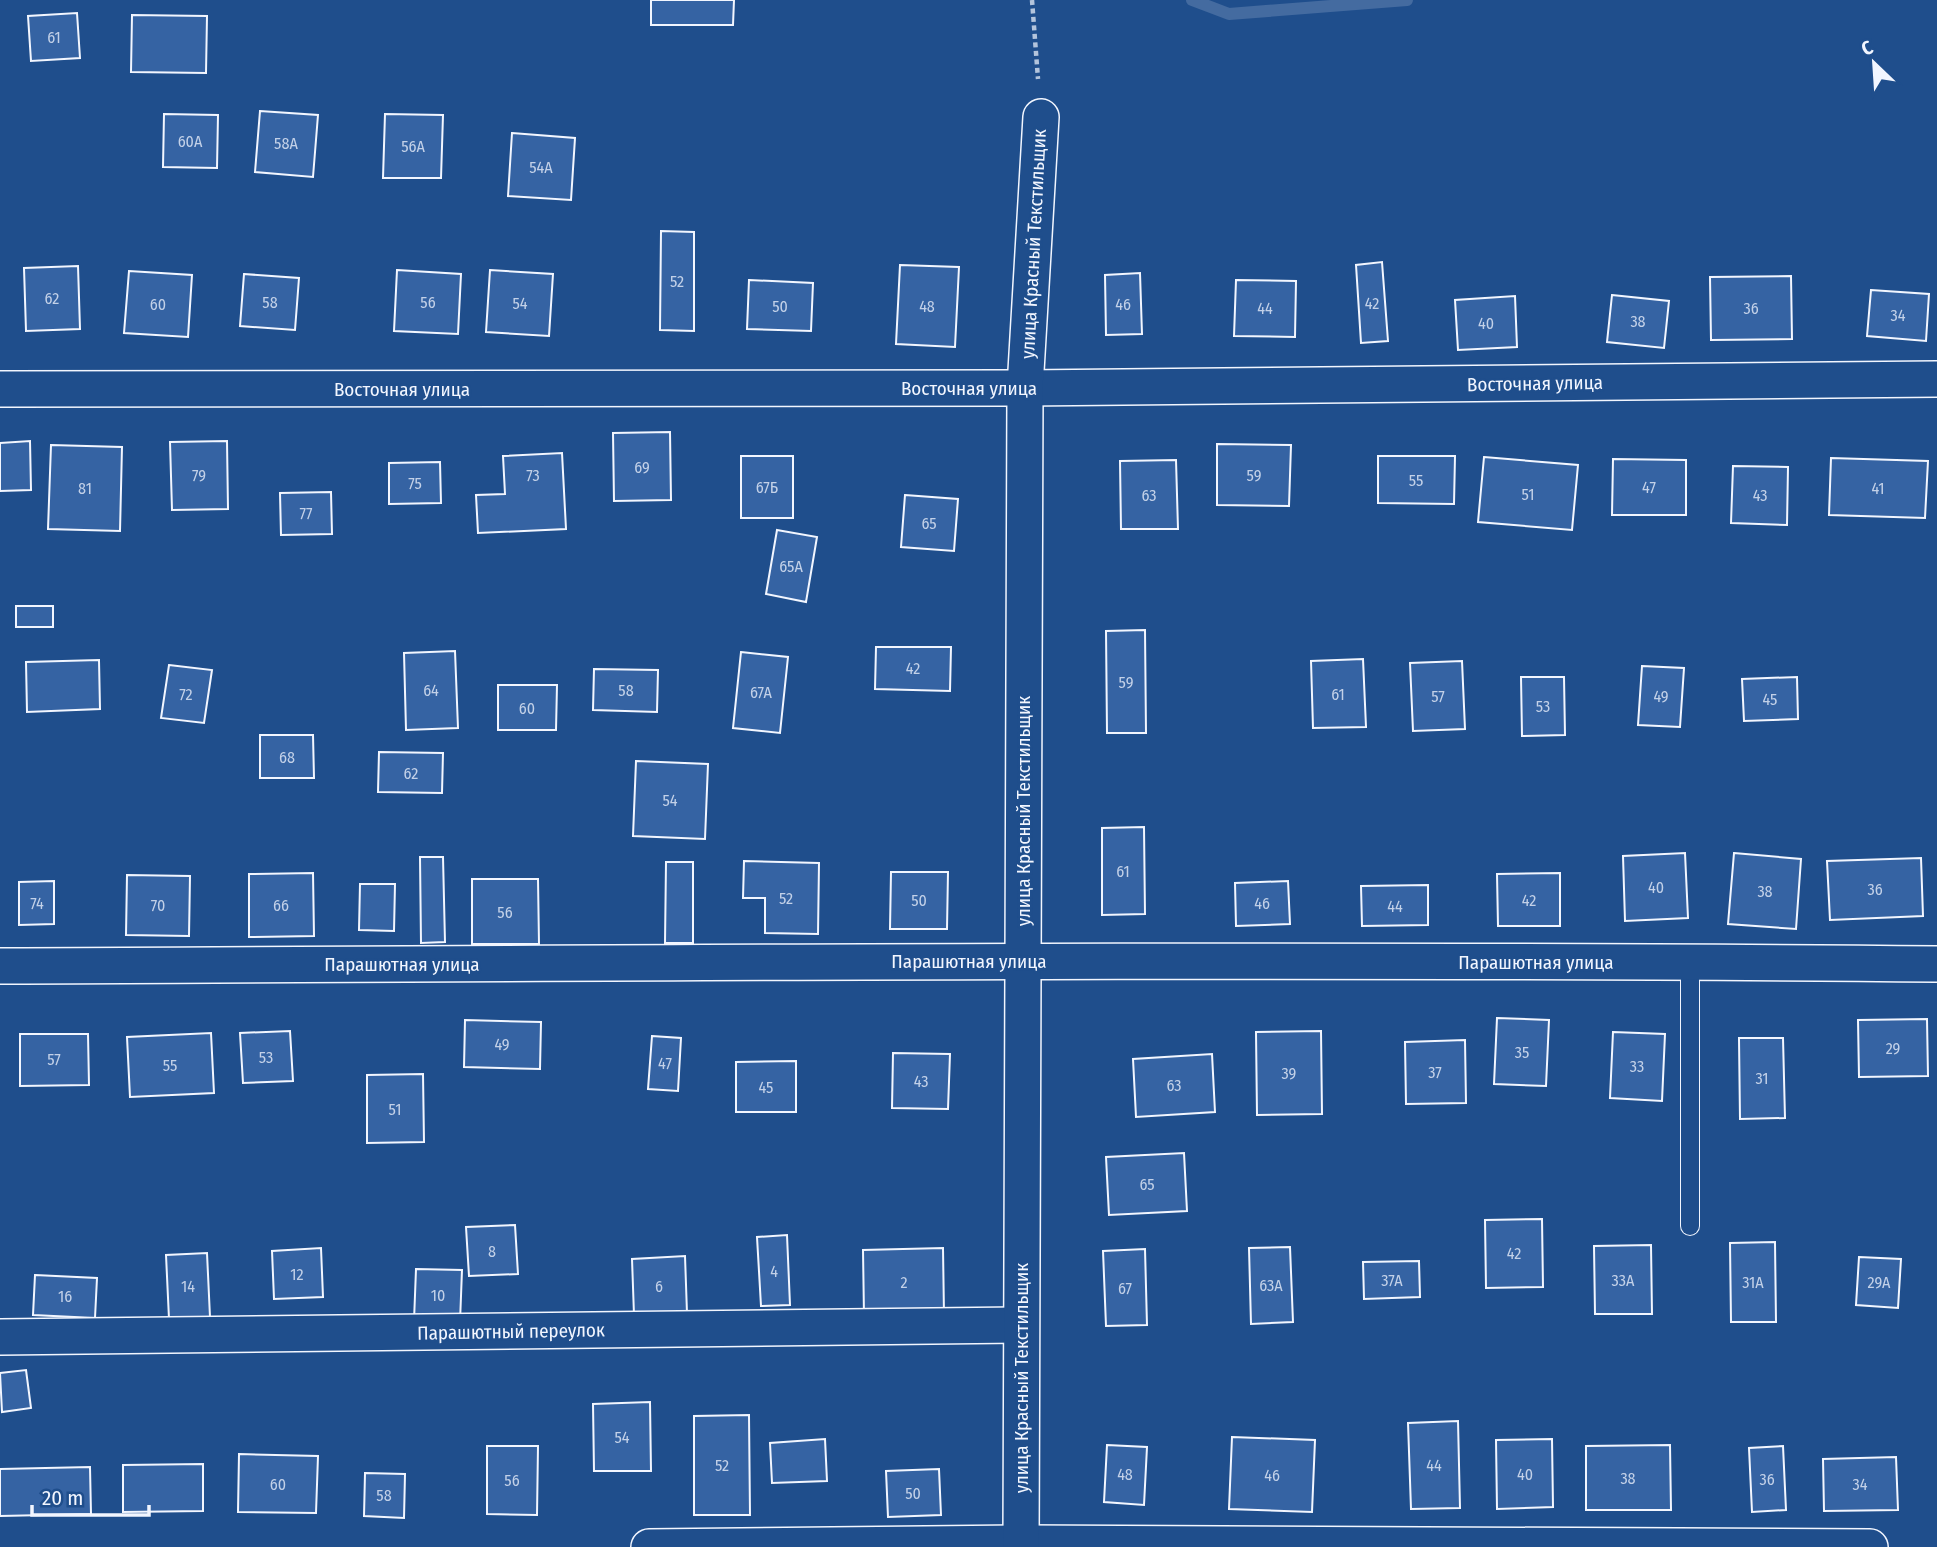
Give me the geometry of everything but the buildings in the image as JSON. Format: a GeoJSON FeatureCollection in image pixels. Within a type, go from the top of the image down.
{"type":"FeatureCollection","features":[{"type":"Feature","properties":{"kind":"street","name":"улица Красный Текстильщик"},"geometry":{"type":"LineString","coordinates":[[1021,1545],[1025,388],[1041,117]]}},
{"type":"Feature","properties":{"kind":"street","name":"Восточная улица"},"geometry":{"type":"LineString","coordinates":[[0,389],[1025,388],[1937,379]]}},
{"type":"Feature","properties":{"kind":"street","name":"Парашютная улица"},"geometry":{"type":"LineString","coordinates":[[0,966],[1022,961],[1937,964]]}},
{"type":"Feature","properties":{"kind":"street","name":"Парашютный переулок"},"geometry":{"type":"LineString","coordinates":[[0,1337],[1021,1325]]}},
{"type":"Feature","properties":{"kind":"street"},"geometry":{"type":"LineString","coordinates":[[649,1547],[1870,1547]]}},
{"type":"Feature","properties":{"kind":"lane"},"geometry":{"type":"LineString","coordinates":[[1690,962],[1690,1226]]}},
{"type":"Feature","properties":{"kind":"path"},"geometry":{"type":"LineString","coordinates":[[1032,0],[1041,117]]}},
{"type":"Feature","properties":{"kind":"waterway"},"geometry":{"type":"LineString","coordinates":[[1192,0],[1229,14],[1407,0]]}}]}
